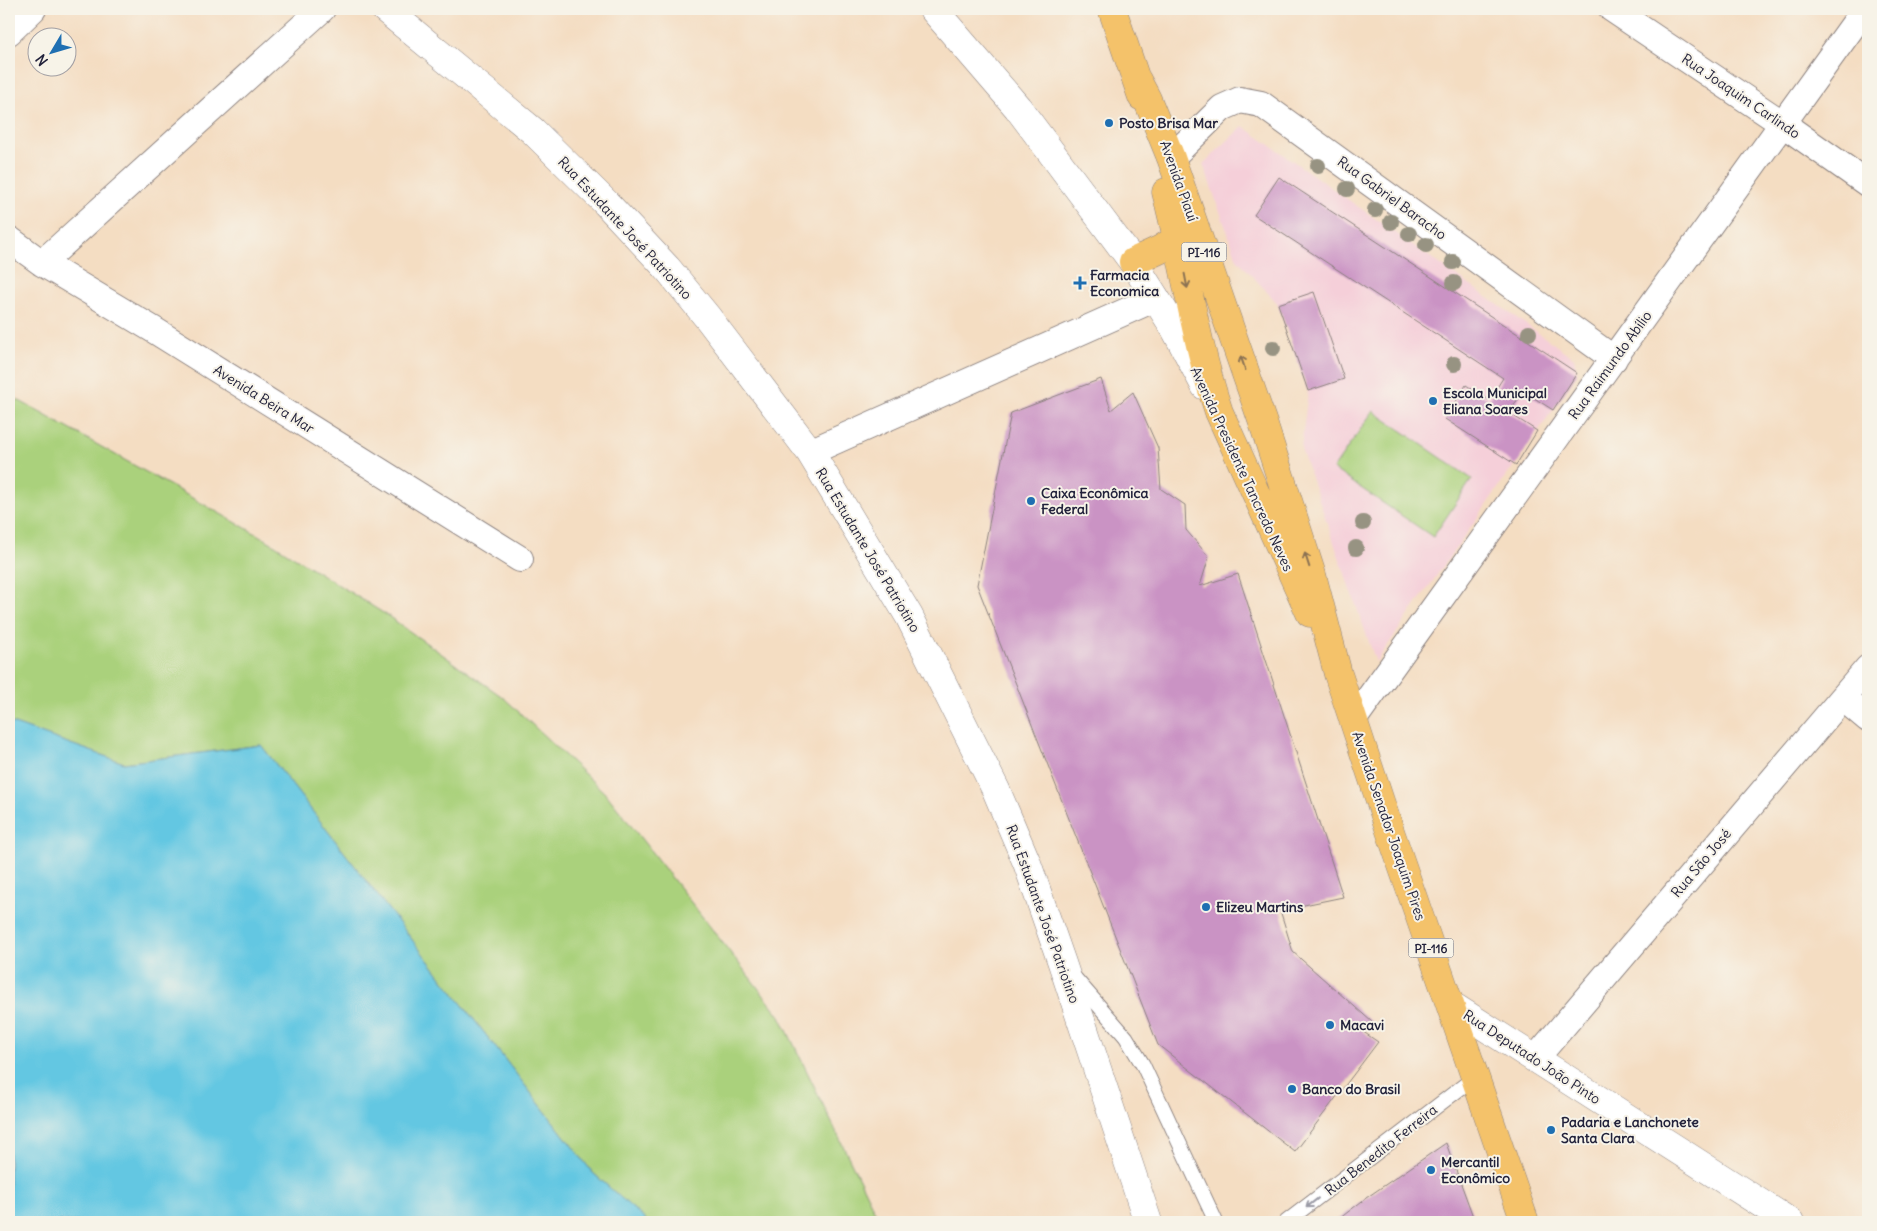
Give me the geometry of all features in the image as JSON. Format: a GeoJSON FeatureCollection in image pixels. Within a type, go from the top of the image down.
{"type":"FeatureCollection","features":[{"type":"Feature","properties":{"kind":"main road","name":"Avenida Piauí"},"geometry":{"type":"LineString","coordinates":[[1112,9],[1137,80],[1178,238],[1208,380],[1219,412]]}},
{"type":"Feature","properties":{"kind":"main road","name":"Avenida Piauí"},"geometry":{"type":"LineString","coordinates":[[1137,80],[1147,98],[1171,158],[1264,426]]}},
{"type":"Feature","properties":{"kind":"main road"},"geometry":{"type":"LineString","coordinates":[[1132,262],[1178,238]]}},
{"type":"Feature","properties":{"kind":"main road","name":"PI-116"},"geometry":{"type":"LineString","coordinates":[[1175,329],[1201,348],[1264,426]]}},
{"type":"Feature","properties":{"kind":"main road","name":"Avenida Presidente Tancredo Neves"},"geometry":{"type":"LineString","coordinates":[[1219,412],[1338,674]]}},
{"type":"Feature","properties":{"kind":"main road","name":"Avenida Senador Joaquim Pires"},"geometry":{"type":"LineString","coordinates":[[1264,426],[1312,575],[1338,674],[1524,1222]]}},
{"type":"Feature","properties":{"kind":"street"},"geometry":{"type":"LineString","coordinates":[[9,32],[33,9]]}},
{"type":"Feature","properties":{"kind":"street"},"geometry":{"type":"LineString","coordinates":[[42,263],[322,9]]}},
{"type":"Feature","properties":{"kind":"street","name":"Rua Estudante José Patriotino"},"geometry":{"type":"LineString","coordinates":[[385,9],[533,131],[606,203],[667,268],[810,452],[908,616],[996,790],[1023,854],[1062,964],[1148,1222]]}},
{"type":"Feature","properties":{"kind":"street","name":"Avenida Presidente Tancredo Neves"},"geometry":{"type":"LineString","coordinates":[[933,9],[1018,108],[1132,262],[1175,329],[1219,412]]}},
{"type":"Feature","properties":{"kind":"street","name":"Rua Joaquim Carlindo"},"geometry":{"type":"LineString","coordinates":[[1612,9],[1783,124],[1868,184]]}},
{"type":"Feature","properties":{"kind":"street","name":"Rua Raimundo Abílio"},"geometry":{"type":"LineString","coordinates":[[1354,719],[1865,9]]}},
{"type":"Feature","properties":{"kind":"street","name":"Rua Gabriel Baracho"},"geometry":{"type":"LineString","coordinates":[[1171,158],[1222,108],[1240,100],[1261,104],[1614,359]]}},
{"type":"Feature","properties":{"kind":"street","name":"Avenida Beira Mar"},"geometry":{"type":"LineString","coordinates":[[9,239],[42,263],[162,335],[520,559]]}},
{"type":"Feature","properties":{"kind":"street"},"geometry":{"type":"LineString","coordinates":[[810,452],[1156,298]]}},
{"type":"Feature","properties":{"kind":"street","name":"Rua São José"},"geometry":{"type":"LineString","coordinates":[[1535,1059],[1868,668]]}},
{"type":"Feature","properties":{"kind":"street"},"geometry":{"type":"LineString","coordinates":[[1843,698],[1868,720]]}},
{"type":"Feature","properties":{"kind":"street","name":"Rua Deputado João Pinto"},"geometry":{"type":"LineString","coordinates":[[1451,1005],[1790,1222]]}},
{"type":"Feature","properties":{"kind":"lane"},"geometry":{"type":"LineString","coordinates":[[1062,964],[1126,1037],[1143,1064],[1216,1222]]}},
{"type":"Feature","properties":{"kind":"lane","name":"Rua Benedito Ferreira"},"geometry":{"type":"LineString","coordinates":[[1286,1222],[1475,1077]]}},
{"type":"Feature","properties":{"kind":"shaded area","name":"Escola Municipal Eliana Soares"},"geometry":{"type":"Polygon","coordinates":[[[1243,126],[1574,358],[1577,373],[1553,410],[1376,662],[1301,449],[1308,391],[1278,304],[1237,259],[1203,164],[1243,126]]]}},
{"type":"Feature","properties":{"kind":"green space"},"geometry":{"type":"Polygon","coordinates":[[[9,395],[267,540],[388,616],[504,698],[607,795],[780,1016],[880,1222],[648,1222],[593,1173],[261,745],[124,763],[9,722],[9,395]]]}},
{"type":"Feature","properties":{"kind":"green space"},"geometry":{"type":"Polygon","coordinates":[[[1373,411],[1472,479],[1433,537],[1333,469],[1373,411]]]}},
{"type":"Feature","properties":{"kind":"water"},"geometry":{"type":"Polygon","coordinates":[[[9,722],[124,763],[261,745],[593,1173],[648,1222],[9,1222],[9,722]]]}},
{"type":"Feature","properties":{"kind":"building"},"geometry":{"type":"Polygon","coordinates":[[[1279,177],[1577,373],[1553,410],[1523,391],[1509,413],[1537,431],[1516,465],[1445,419],[1466,385],[1489,400],[1503,378],[1254,215],[1279,177]]]}},
{"type":"Feature","properties":{"kind":"building"},"geometry":{"type":"Polygon","coordinates":[[[1314,292],[1344,379],[1308,391],[1278,304],[1314,292]]]}},
{"type":"Feature","properties":{"kind":"building"},"geometry":{"type":"Polygon","coordinates":[[[1101,379],[1111,410],[1133,392],[1158,448],[1161,489],[1185,505],[1186,530],[1209,557],[1200,586],[1238,574],[1343,897],[1280,910],[1293,952],[1372,1022],[1362,1031],[1378,1042],[1295,1152],[1158,1045],[977,585],[1011,413],[1101,379]]]}},
{"type":"Feature","properties":{"kind":"building","name":"Mercantil Econômico"},"geometry":{"type":"Polygon","coordinates":[[[1446,1143],[1475,1222],[1335,1222],[1366,1198],[1446,1143]]]}},
{"type":"Feature","properties":{"kind":"place","name":"Posto Brisa Mar"},"geometry":{"type":"Point","coordinates":[1109,123]}},
{"type":"Feature","properties":{"kind":"place","name":"Farmacia Economica"},"geometry":{"type":"Point","coordinates":[1080,283]}},
{"type":"Feature","properties":{"kind":"place","name":"Escola Municipal Eliana Soares"},"geometry":{"type":"Point","coordinates":[1433,401]}},
{"type":"Feature","properties":{"kind":"place","name":"Caixa Econômica Federal"},"geometry":{"type":"Point","coordinates":[1031,501]}},
{"type":"Feature","properties":{"kind":"place","name":"Elizeu Martins"},"geometry":{"type":"Point","coordinates":[1206,907]}},
{"type":"Feature","properties":{"kind":"place","name":"Macavi"},"geometry":{"type":"Point","coordinates":[1330,1025]}},
{"type":"Feature","properties":{"kind":"place","name":"Banco do Brasil"},"geometry":{"type":"Point","coordinates":[1292,1089]}},
{"type":"Feature","properties":{"kind":"place","name":"Padaria e Lanchonete Santa Clara"},"geometry":{"type":"Point","coordinates":[1551,1130]}},
{"type":"Feature","properties":{"kind":"place","name":"Mercantil Econômico"},"geometry":{"type":"Point","coordinates":[1431,1170]}}]}
